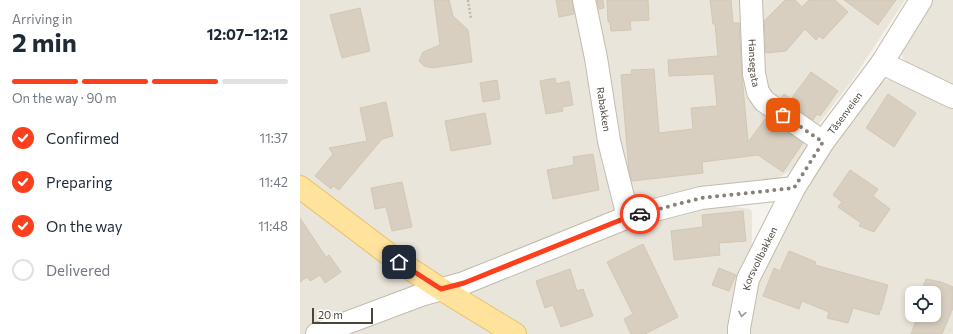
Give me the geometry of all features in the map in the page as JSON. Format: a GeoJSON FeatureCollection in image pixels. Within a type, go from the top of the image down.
{"type":"FeatureCollection","features":[{"type":"Feature","properties":{"kind":"main road"},"geometry":{"type":"LineString","coordinates":[[300,188],[399,262],[515,334]]}},
{"type":"Feature","properties":{"kind":"street","name":"Rabakken"},"geometry":{"type":"LineString","coordinates":[[584,0],[596,58],[609,141],[628,217]]}},
{"type":"Feature","properties":{"kind":"street","name":"Hansegata"},"geometry":{"type":"LineString","coordinates":[[751,0],[754,74],[758,92],[764,101],[823,142]]}},
{"type":"Feature","properties":{"kind":"street","name":"Tåsenveien"},"geometry":{"type":"LineString","coordinates":[[794,188],[823,142],[882,63],[920,0]]}},
{"type":"Feature","properties":{"kind":"street"},"geometry":{"type":"LineString","coordinates":[[882,63],[953,97]]}},
{"type":"Feature","properties":{"kind":"street"},"geometry":{"type":"LineString","coordinates":[[317,334],[421,295],[464,283],[628,217],[701,198],[794,188]]}},
{"type":"Feature","properties":{"kind":"street","name":"Korsvollbakken"},"geometry":{"type":"LineString","coordinates":[[739,334],[748,279],[794,188]]}},
{"type":"Feature","properties":{"kind":"path"},"geometry":{"type":"LineString","coordinates":[[468,0],[471,19]]}},
{"type":"Feature","properties":{"kind":"shaded area"},"geometry":{"type":"Polygon","coordinates":[[[300,0],[905,0],[851,82],[820,122],[796,165],[787,173],[775,179],[734,186],[735,207],[750,209],[752,212],[752,240],[750,260],[741,278],[731,307],[727,334],[300,334],[300,0]]]}},
{"type":"Feature","properties":{"kind":"shaded area"},"geometry":{"type":"Polygon","coordinates":[[[932,0],[953,0],[953,86],[907,63],[901,53],[932,0]]]}},
{"type":"Feature","properties":{"kind":"shaded area"},"geometry":{"type":"Polygon","coordinates":[[[890,80],[953,106],[953,334],[746,334],[747,317],[769,249],[815,174],[873,88],[879,82],[890,80]]]}},
{"type":"Feature","properties":{"kind":"building"},"geometry":{"type":"Polygon","coordinates":[[[434,0],[449,0],[453,16],[468,30],[472,62],[432,68],[424,66],[419,61],[423,52],[440,45],[434,0]]]}},
{"type":"Feature","properties":{"kind":"building"},"geometry":{"type":"Polygon","coordinates":[[[556,0],[572,0],[574,14],[559,17],[556,0]]]}},
{"type":"Feature","properties":{"kind":"building"},"geometry":{"type":"Polygon","coordinates":[[[597,0],[603,0],[604,8],[599,9],[597,0]]]}},
{"type":"Feature","properties":{"kind":"building"},"geometry":{"type":"Polygon","coordinates":[[[607,0],[648,0],[649,20],[630,21],[631,30],[611,31],[610,22],[608,22],[607,0]]]}},
{"type":"Feature","properties":{"kind":"building"},"geometry":{"type":"Polygon","coordinates":[[[710,0],[731,0],[733,23],[739,23],[748,142],[766,118],[803,143],[783,172],[758,155],[702,162],[703,173],[632,181],[629,171],[621,75],[632,74],[631,70],[654,69],[659,133],[693,129],[691,108],[717,106],[714,74],[669,76],[668,60],[718,56],[715,24],[713,24],[710,0]]]}},
{"type":"Feature","properties":{"kind":"building"},"geometry":{"type":"Polygon","coordinates":[[[785,0],[795,0],[802,7],[809,0],[835,0],[848,12],[823,39],[819,36],[816,40],[805,29],[786,51],[766,53],[764,21],[785,0]]]}},
{"type":"Feature","properties":{"kind":"building"},"geometry":{"type":"Polygon","coordinates":[[[844,0],[896,0],[878,25],[844,0]]]}},
{"type":"Feature","properties":{"kind":"building"},"geometry":{"type":"Polygon","coordinates":[[[360,8],[370,51],[342,58],[330,15],[360,8]]]}},
{"type":"Feature","properties":{"kind":"building"},"geometry":{"type":"Polygon","coordinates":[[[811,72],[838,91],[820,116],[817,114],[813,120],[781,98],[784,94],[791,99],[811,72]]]}},
{"type":"Feature","properties":{"kind":"building"},"geometry":{"type":"Polygon","coordinates":[[[555,78],[556,84],[569,81],[573,105],[562,107],[563,111],[546,114],[540,81],[555,78]]]}},
{"type":"Feature","properties":{"kind":"building"},"geometry":{"type":"Polygon","coordinates":[[[497,80],[500,99],[483,102],[480,83],[497,80]]]}},
{"type":"Feature","properties":{"kind":"building"},"geometry":{"type":"Polygon","coordinates":[[[888,94],[916,113],[894,147],[866,128],[888,94]]]}},
{"type":"Feature","properties":{"kind":"building"},"geometry":{"type":"Polygon","coordinates":[[[386,102],[393,136],[382,139],[339,190],[333,186],[331,189],[315,176],[333,154],[329,148],[367,141],[360,108],[386,102]]]}},
{"type":"Feature","properties":{"kind":"building"},"geometry":{"type":"Polygon","coordinates":[[[485,113],[491,144],[451,151],[445,121],[485,113]]]}},
{"type":"Feature","properties":{"kind":"building"},"geometry":{"type":"Polygon","coordinates":[[[593,154],[599,190],[553,199],[547,170],[574,165],[573,157],[593,154]]]}},
{"type":"Feature","properties":{"kind":"building"},"geometry":{"type":"Polygon","coordinates":[[[850,170],[878,189],[873,196],[890,209],[874,232],[859,226],[861,223],[838,207],[842,202],[833,195],[850,170]]]}},
{"type":"Feature","properties":{"kind":"building"},"geometry":{"type":"Polygon","coordinates":[[[402,182],[412,227],[392,231],[386,207],[375,209],[371,188],[402,182]]]}},
{"type":"Feature","properties":{"kind":"building"},"geometry":{"type":"Polygon","coordinates":[[[743,211],[746,241],[719,243],[720,255],[674,260],[671,231],[703,227],[702,215],[743,211]]]}},
{"type":"Feature","properties":{"kind":"building"},"geometry":{"type":"Polygon","coordinates":[[[300,218],[326,257],[329,255],[341,272],[325,283],[320,275],[310,281],[307,277],[300,282],[300,218]]]}},
{"type":"Feature","properties":{"kind":"building"},"geometry":{"type":"Polygon","coordinates":[[[643,244],[678,317],[645,334],[631,334],[624,319],[633,314],[607,262],[643,244]]]}},
{"type":"Feature","properties":{"kind":"building"},"geometry":{"type":"Polygon","coordinates":[[[789,251],[816,262],[815,265],[888,285],[879,315],[853,308],[848,323],[827,318],[829,312],[802,301],[799,309],[763,296],[774,268],[780,271],[789,251]]]}},
{"type":"Feature","properties":{"kind":"building"},"geometry":{"type":"Polygon","coordinates":[[[719,268],[736,275],[729,291],[712,285],[719,268]]]}},
{"type":"Feature","properties":{"kind":"building"},"geometry":{"type":"Polygon","coordinates":[[[570,269],[577,291],[583,289],[593,316],[561,327],[553,305],[545,308],[536,281],[570,269]]]}},
{"type":"Feature","properties":{"kind":"building"},"geometry":{"type":"Polygon","coordinates":[[[926,279],[941,282],[953,287],[953,308],[942,334],[911,334],[915,322],[941,322],[941,286],[924,286],[926,279]]]}},
{"type":"Feature","properties":{"kind":"way so far"},"geometry":{"type":"LineString","coordinates":[[640,214],[701,198],[794,188],[823,142],[783,115]]}},
{"type":"Feature","properties":{"kind":"route"},"geometry":{"type":"LineString","coordinates":[[399,262],[441,289],[464,283],[628,217],[640,214]]}}]}
